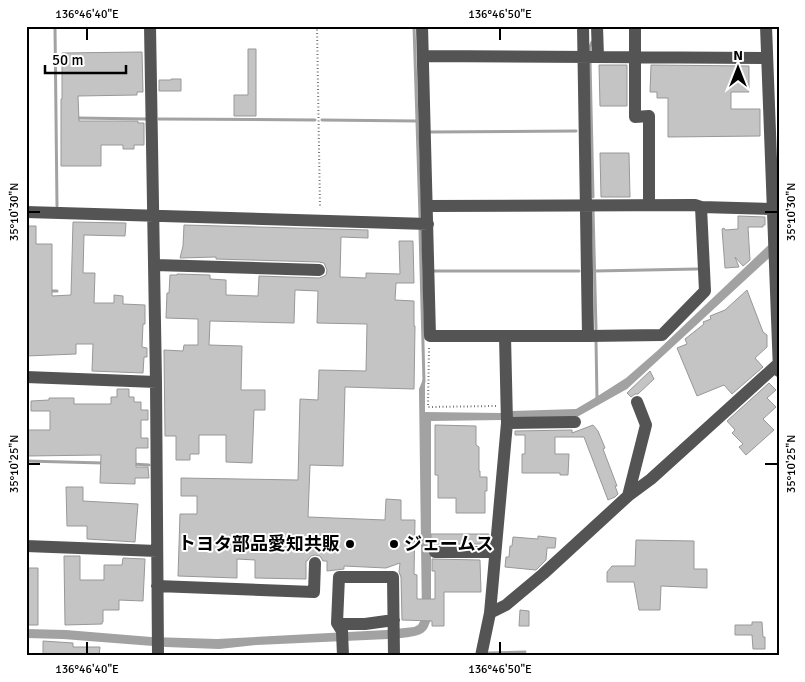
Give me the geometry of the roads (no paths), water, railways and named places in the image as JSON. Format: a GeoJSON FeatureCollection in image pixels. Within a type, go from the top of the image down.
{"type":"FeatureCollection","features":[{"type":"Feature","properties":{"kind":"street"},"geometry":{"type":"LineString","coordinates":[[150,26],[155,266],[158,647]]}},
{"type":"Feature","properties":{"kind":"street"},"geometry":{"type":"LineString","coordinates":[[422,26],[430,336],[662,335],[705,291],[701,207]]}},
{"type":"Feature","properties":{"kind":"street"},"geometry":{"type":"LineString","coordinates":[[583,26],[590,57]]}},
{"type":"Feature","properties":{"kind":"street"},"geometry":{"type":"LineString","coordinates":[[588,336],[586,206],[590,57],[597,26]]}},
{"type":"Feature","properties":{"kind":"street"},"geometry":{"type":"LineString","coordinates":[[635,26],[635,117],[649,116],[649,205]]}},
{"type":"Feature","properties":{"kind":"street"},"geometry":{"type":"LineString","coordinates":[[766,26],[779,374]]}},
{"type":"Feature","properties":{"kind":"street"},"geometry":{"type":"LineString","coordinates":[[423,56],[767,58]]}},
{"type":"Feature","properties":{"kind":"street"},"geometry":{"type":"LineString","coordinates":[[427,206],[696,205],[701,207],[773,209]]}},
{"type":"Feature","properties":{"kind":"street"},"geometry":{"type":"LineString","coordinates":[[26,212],[428,224]]}},
{"type":"Feature","properties":{"kind":"street"},"geometry":{"type":"LineString","coordinates":[[155,266],[320,270]]}},
{"type":"Feature","properties":{"kind":"street"},"geometry":{"type":"LineString","coordinates":[[480,656],[490,613],[506,415],[505,336]]}},
{"type":"Feature","properties":{"kind":"street"},"geometry":{"type":"LineString","coordinates":[[490,613],[506,605],[543,574],[628,496],[652,480],[778,362]]}},
{"type":"Feature","properties":{"kind":"street"},"geometry":{"type":"LineString","coordinates":[[26,377],[156,382]]}},
{"type":"Feature","properties":{"kind":"street"},"geometry":{"type":"LineString","coordinates":[[628,496],[646,425],[637,402]]}},
{"type":"Feature","properties":{"kind":"street"},"geometry":{"type":"LineString","coordinates":[[506,415],[575,422]]}},
{"type":"Feature","properties":{"kind":"street"},"geometry":{"type":"LineString","coordinates":[[26,546],[157,551]]}},
{"type":"Feature","properties":{"kind":"street"},"geometry":{"type":"LineString","coordinates":[[435,552],[495,552]]}},
{"type":"Feature","properties":{"kind":"street"},"geometry":{"type":"LineString","coordinates":[[158,586],[314,592],[315,563]]}},
{"type":"Feature","properties":{"kind":"street"},"geometry":{"type":"LineString","coordinates":[[343,651],[340,628],[337,623],[339,577],[393,577],[394,656]]}},
{"type":"Feature","properties":{"kind":"street"},"geometry":{"type":"LineString","coordinates":[[340,628],[365,624],[394,624]]}},
{"type":"Feature","properties":{"kind":"waterway"},"geometry":{"type":"LineString","coordinates":[[414,26],[420,217]]}},
{"type":"Feature","properties":{"kind":"waterway"},"geometry":{"type":"LineString","coordinates":[[55,27],[57,206]]}},
{"type":"Feature","properties":{"kind":"waterway"},"geometry":{"type":"LineString","coordinates":[[590,55],[592,42]]}},
{"type":"Feature","properties":{"kind":"waterway"},"geometry":{"type":"LineString","coordinates":[[590,61],[593,197]]}},
{"type":"Feature","properties":{"kind":"waterway"},"geometry":{"type":"LineString","coordinates":[[77,118],[146,119]]}},
{"type":"Feature","properties":{"kind":"waterway"},"geometry":{"type":"LineString","coordinates":[[159,119],[315,120]]}},
{"type":"Feature","properties":{"kind":"waterway"},"geometry":{"type":"LineString","coordinates":[[322,120],[416,121]]}},
{"type":"Feature","properties":{"kind":"waterway"},"geometry":{"type":"LineString","coordinates":[[429,132],[576,131]]}},
{"type":"Feature","properties":{"kind":"waterway"},"geometry":{"type":"LineString","coordinates":[[593,210],[596,329]]}},
{"type":"Feature","properties":{"kind":"waterway"},"geometry":{"type":"LineString","coordinates":[[420,230],[424,382]]}},
{"type":"Feature","properties":{"kind":"waterway"},"geometry":{"type":"LineString","coordinates":[[595,271],[697,269]]}},
{"type":"Feature","properties":{"kind":"waterway"},"geometry":{"type":"LineString","coordinates":[[434,271],[579,271]]}},
{"type":"Feature","properties":{"kind":"waterway"},"geometry":{"type":"LineString","coordinates":[[49,291],[57,291]]}},
{"type":"Feature","properties":{"kind":"waterway"},"geometry":{"type":"LineString","coordinates":[[596,340],[597,399]]}},
{"type":"Feature","properties":{"kind":"waterway"},"geometry":{"type":"LineString","coordinates":[[26,461],[103,463]]}},
{"type":"Feature","properties":{"kind":"waterway"},"geometry":{"type":"LineString","coordinates":[[132,464],[149,465]]}},
{"type":"Feature","properties":{"kind":"waterway"},"geometry":{"type":"LineString","coordinates":[[488,653],[525,652]]}},
{"type":"Feature","properties":{"kind":"place","name":"トヨタ部品愛知共販"},"geometry":{"type":"Point","coordinates":[350,544]}},
{"type":"Feature","properties":{"kind":"place","name":"ジェームス"},"geometry":{"type":"Point","coordinates":[394,544]}}]}
